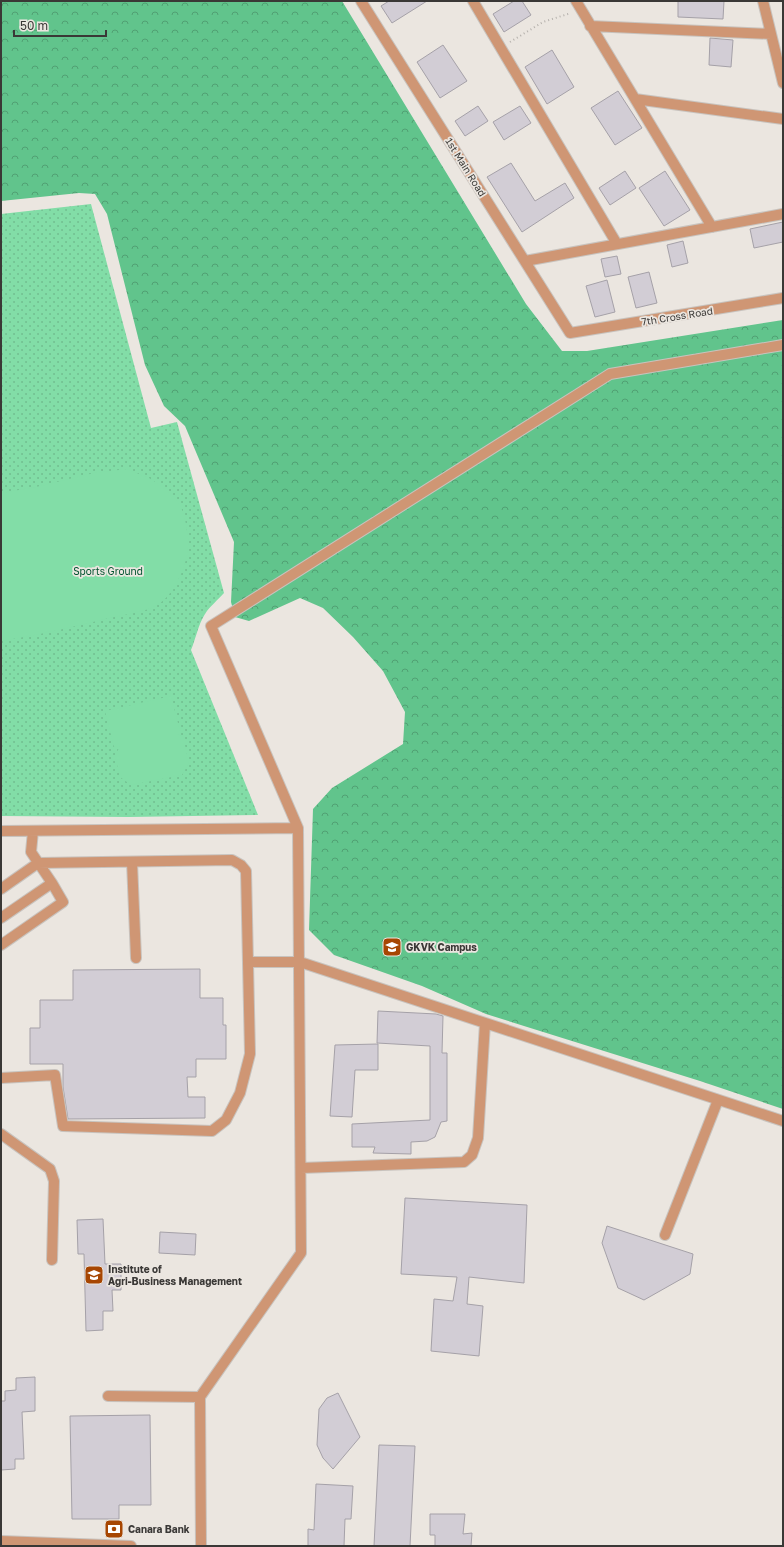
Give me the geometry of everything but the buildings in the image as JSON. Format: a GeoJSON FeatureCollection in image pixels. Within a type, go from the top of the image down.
{"type":"FeatureCollection","features":[{"type":"Feature","properties":{"kind":"street","name":"1st Main Road"},"geometry":{"type":"LineString","coordinates":[[362,1],[570,333]]}},
{"type":"Feature","properties":{"kind":"street"},"geometry":{"type":"LineString","coordinates":[[473,1],[617,244]]}},
{"type":"Feature","properties":{"kind":"street"},"geometry":{"type":"LineString","coordinates":[[576,1],[712,227]]}},
{"type":"Feature","properties":{"kind":"street"},"geometry":{"type":"LineString","coordinates":[[763,1],[783,82]]}},
{"type":"Feature","properties":{"kind":"street"},"geometry":{"type":"LineString","coordinates":[[590,26],[771,34]]}},
{"type":"Feature","properties":{"kind":"street"},"geometry":{"type":"LineString","coordinates":[[635,99],[783,119]]}},
{"type":"Feature","properties":{"kind":"street"},"geometry":{"type":"LineString","coordinates":[[525,261],[783,214]]}},
{"type":"Feature","properties":{"kind":"street","name":"7th Cross Road"},"geometry":{"type":"LineString","coordinates":[[570,333],[783,298]]}},
{"type":"Feature","properties":{"kind":"street"},"geometry":{"type":"LineString","coordinates":[[201,1546],[200,1397],[301,1253],[298,828],[211,626],[610,374],[783,345]]}},
{"type":"Feature","properties":{"kind":"street"},"geometry":{"type":"LineString","coordinates":[[1,831],[298,828]]}},
{"type":"Feature","properties":{"kind":"street"},"geometry":{"type":"LineString","coordinates":[[1,945],[63,902],[31,852],[33,831]]}},
{"type":"Feature","properties":{"kind":"street"},"geometry":{"type":"LineString","coordinates":[[1,889],[38,863],[232,860],[242,864],[246,871],[250,1054],[240,1093],[226,1120],[212,1131],[63,1126],[56,1075],[1,1078]]}},
{"type":"Feature","properties":{"kind":"street"},"geometry":{"type":"LineString","coordinates":[[132,862],[136,958]]}},
{"type":"Feature","properties":{"kind":"street"},"geometry":{"type":"LineString","coordinates":[[1,918],[52,883]]}},
{"type":"Feature","properties":{"kind":"street"},"geometry":{"type":"LineString","coordinates":[[248,962],[300,962],[783,1121]]}},
{"type":"Feature","properties":{"kind":"street"},"geometry":{"type":"LineString","coordinates":[[301,1168],[464,1162],[472,1156],[478,1138],[485,1023]]}},
{"type":"Feature","properties":{"kind":"street"},"geometry":{"type":"LineString","coordinates":[[665,1236],[718,1100]]}},
{"type":"Feature","properties":{"kind":"street"},"geometry":{"type":"LineString","coordinates":[[1,1134],[50,1169],[54,1181],[52,1260]]}},
{"type":"Feature","properties":{"kind":"street"},"geometry":{"type":"LineString","coordinates":[[108,1396],[200,1397]]}},
{"type":"Feature","properties":{"kind":"street"},"geometry":{"type":"LineString","coordinates":[[1,1541],[131,1546]]}},
{"type":"Feature","properties":{"kind":"path"},"geometry":{"type":"LineString","coordinates":[[501,48],[544,22],[581,10]]}},
{"type":"Feature","properties":{"kind":"green space"},"geometry":{"type":"Polygon","coordinates":[[[1,1],[342,1],[526,304],[562,351],[587,351],[783,320],[783,1109],[700,1081],[486,1014],[422,986],[334,955],[309,930],[313,809],[332,788],[403,744],[405,712],[383,671],[353,637],[323,608],[300,598],[249,621],[235,617],[231,602],[234,542],[185,426],[164,406],[145,365],[107,214],[95,194],[79,193],[1,201],[1,1]]]}},
{"type":"Feature","properties":{"kind":"green space","name":"Sports Ground"},"geometry":{"type":"Polygon","coordinates":[[[91,204],[151,428],[177,422],[224,593],[205,614],[191,650],[258,815],[129,817],[1,816],[1,214],[91,204]]]}},
{"type":"Feature","properties":{"kind":"green space"},"geometry":{"type":"Polygon","coordinates":[[[127,469],[147,477],[160,485],[169,492],[183,511],[188,536],[187,554],[181,575],[170,593],[157,605],[142,611],[1,641],[1,493],[36,487],[94,473],[127,469]]]}},
{"type":"Feature","properties":{"kind":"green space"},"geometry":{"type":"Polygon","coordinates":[[[171,696],[180,731],[176,733],[183,737],[189,763],[182,775],[131,785],[120,777],[115,756],[120,746],[114,747],[105,711],[171,696]]]}},
{"type":"Feature","properties":{"kind":"place","name":"GKVK Campus"},"geometry":{"type":"Point","coordinates":[392,947]}},
{"type":"Feature","properties":{"kind":"place","name":"Institute of Agri-Business Management"},"geometry":{"type":"Point","coordinates":[94,1275]}},
{"type":"Feature","properties":{"kind":"place","name":"Canara Bank"},"geometry":{"type":"Point","coordinates":[114,1529]}}]}
